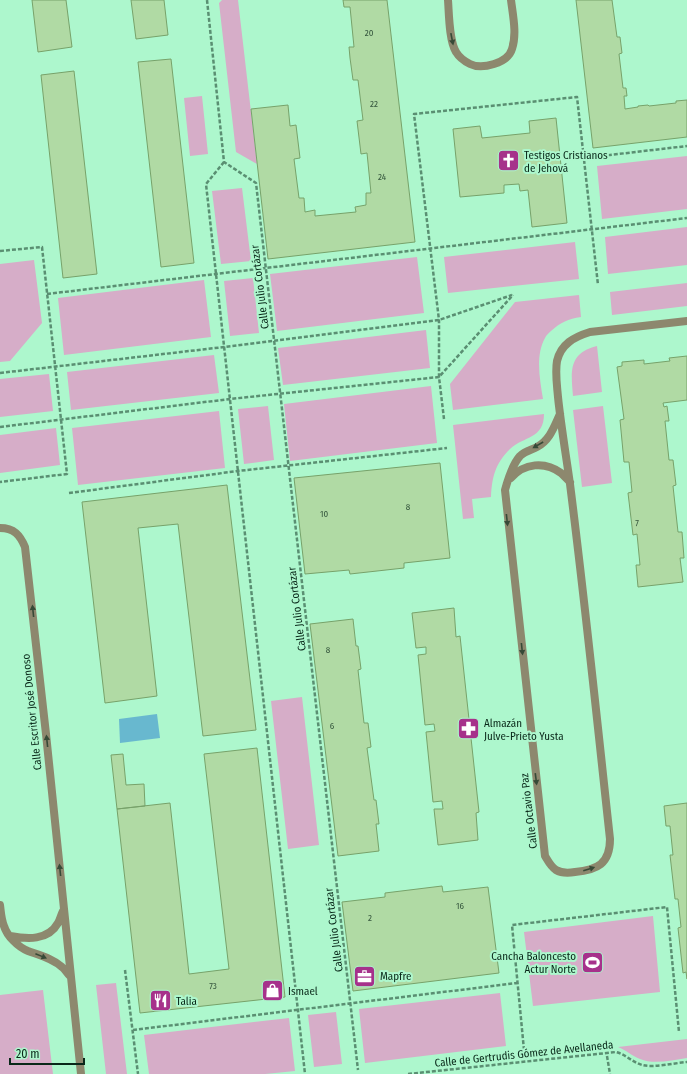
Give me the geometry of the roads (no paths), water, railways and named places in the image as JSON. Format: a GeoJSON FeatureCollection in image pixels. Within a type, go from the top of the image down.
{"type":"FeatureCollection","features":[{"type":"Feature","properties":{"kind":"street"},"geometry":{"type":"LineString","coordinates":[[448,0],[452,38],[455,51],[462,59],[471,65],[483,66],[496,64],[506,59],[512,51],[514,40],[512,0]]}},
{"type":"Feature","properties":{"kind":"street"},"geometry":{"type":"LineString","coordinates":[[560,414],[556,373],[557,361],[560,351],[568,342],[578,336],[590,332],[687,321]]}},
{"type":"Feature","properties":{"kind":"street","name":"Calle Octavio Paz"},"geometry":{"type":"LineString","coordinates":[[560,414],[570,482],[610,839],[610,849],[601,864],[593,869],[582,872],[567,873],[556,870],[545,856],[505,499],[507,482],[520,456],[524,452],[543,444],[550,436],[560,414]]}},
{"type":"Feature","properties":{"kind":"street"},"geometry":{"type":"LineString","coordinates":[[507,482],[520,470],[528,466],[544,465],[562,474],[570,482]]}},
{"type":"Feature","properties":{"kind":"street","name":"Calle Escritor José Donoso"},"geometry":{"type":"LineString","coordinates":[[0,528],[5,528],[15,532],[21,538],[25,546],[81,1074]]}},
{"type":"Feature","properties":{"kind":"street"},"geometry":{"type":"LineString","coordinates":[[0,905],[1,918],[4,928],[10,936],[25,950],[42,956],[62,967],[70,977]]}},
{"type":"Feature","properties":{"kind":"street"},"geometry":{"type":"LineString","coordinates":[[10,936],[22,938],[40,937],[51,932],[58,923],[64,909]]}},
{"type":"Feature","properties":{"kind":"water"},"geometry":{"type":"Polygon","coordinates":[[[157,714],[160,738],[120,743],[119,719],[157,714]]]}},
{"type":"Feature","properties":{"kind":"place","name":"Testigos Cristianos de Jehová"},"geometry":{"type":"Point","coordinates":[509,161]}},
{"type":"Feature","properties":{"kind":"place","name":"Almazán Julve-Prieto Yusta"},"geometry":{"type":"Point","coordinates":[469,729]}},
{"type":"Feature","properties":{"kind":"place","name":"Cancha Baloncesto Actur Norte"},"geometry":{"type":"Point","coordinates":[592,962]}},
{"type":"Feature","properties":{"kind":"place","name":"Mapfre"},"geometry":{"type":"Point","coordinates":[364,976]}},
{"type":"Feature","properties":{"kind":"place","name":"Ismael"},"geometry":{"type":"Point","coordinates":[273,991]}},
{"type":"Feature","properties":{"kind":"place","name":"Talia"},"geometry":{"type":"Point","coordinates":[160,1001]}}]}
